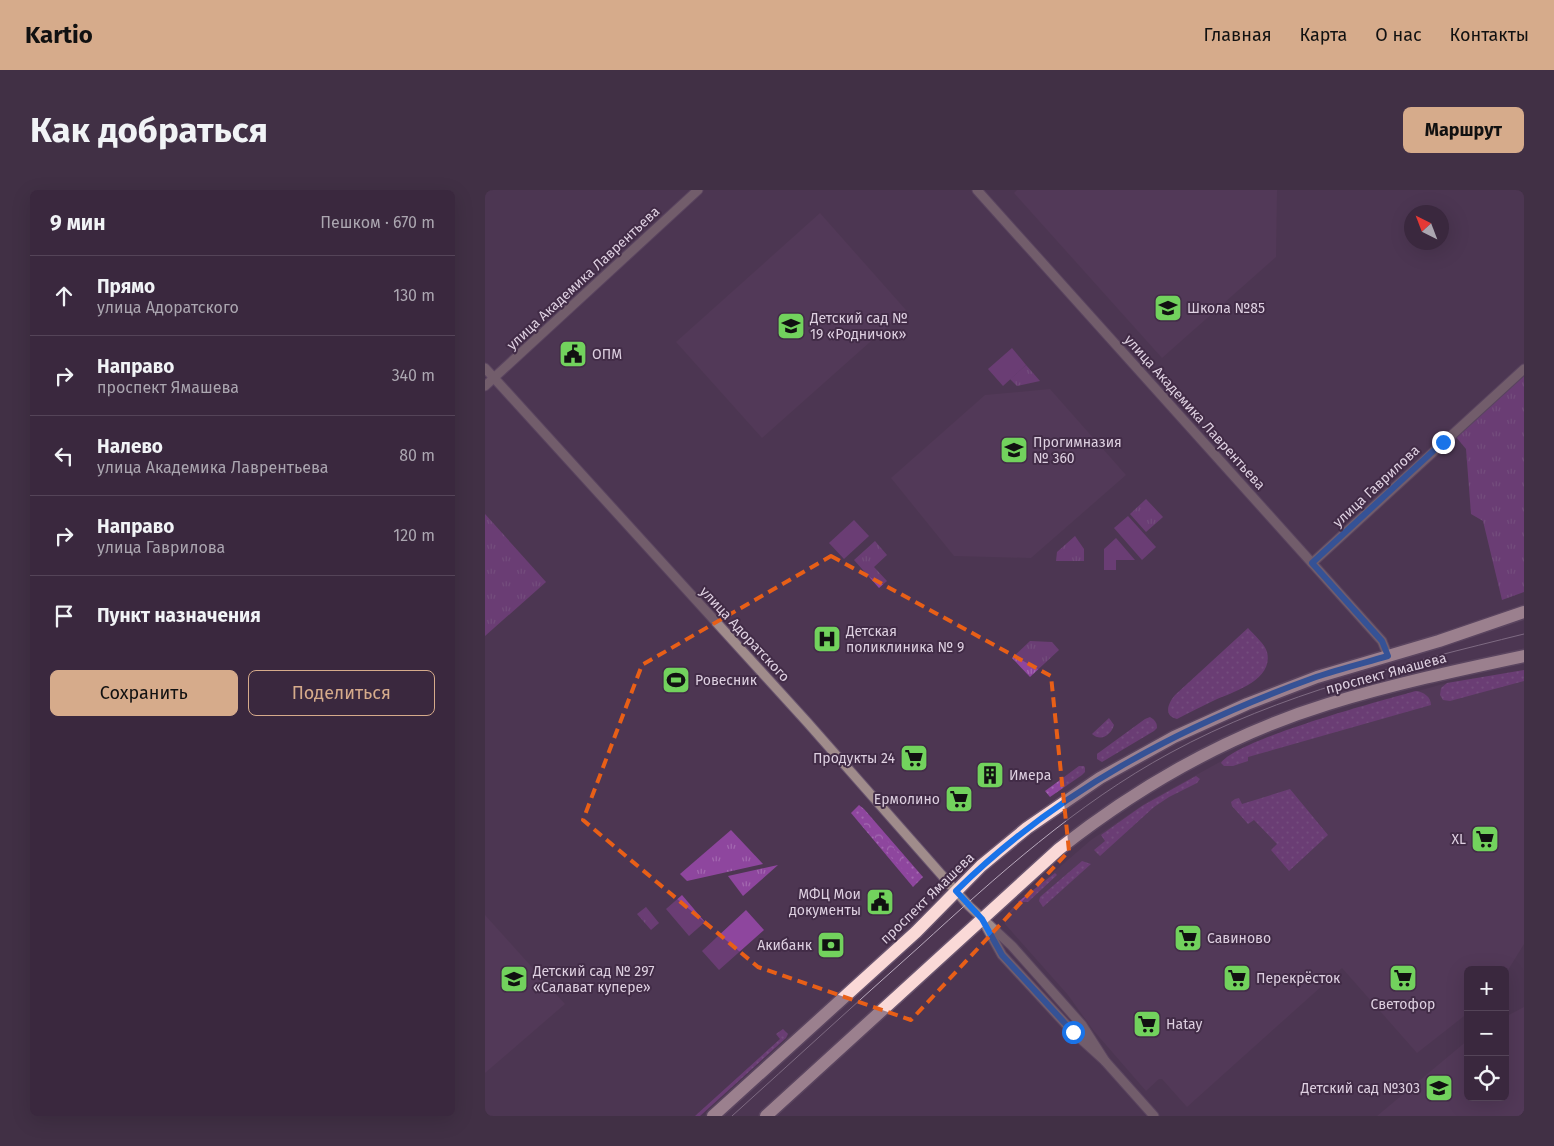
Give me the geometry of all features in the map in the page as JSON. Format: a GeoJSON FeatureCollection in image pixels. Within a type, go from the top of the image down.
{"type":"FeatureCollection","features":[{"type":"Feature","properties":{"kind":"main road","name":"проспект Ямашева"},"geometry":{"type":"LineString","coordinates":[[713,1116],[916,932],[981,866],[1034,823],[1100,778],[1208,720],[1317,677],[1439,641],[1524,612]]}},
{"type":"Feature","properties":{"kind":"main road","name":"проспект Ямашева"},"geometry":{"type":"LineString","coordinates":[[766,1116],[1046,861],[1089,826],[1143,790],[1203,756],[1273,724],[1328,704],[1432,675],[1524,656]]}},
{"type":"Feature","properties":{"kind":"street","name":"улица Академика Лаврентьева"},"geometry":{"type":"LineString","coordinates":[[485,386],[698,190]]}},
{"type":"Feature","properties":{"kind":"street","name":"улица Академика Лаврентьева"},"geometry":{"type":"LineString","coordinates":[[977,190],[1382,641],[1388,656]]}},
{"type":"Feature","properties":{"kind":"street","name":"улица Адоратского"},"geometry":{"type":"LineString","coordinates":[[485,368],[813,729],[956,891],[982,919],[1012,946],[1082,1025],[1105,1061]]}},
{"type":"Feature","properties":{"kind":"street","name":"улица Гаврилова"},"geometry":{"type":"LineString","coordinates":[[1312,563],[1524,369]]}},
{"type":"Feature","properties":{"kind":"street","name":"улица Адоратского"},"geometry":{"type":"LineString","coordinates":[[982,919],[1002,955],[1073,1032],[1105,1061],[1155,1116]]}},
{"type":"Feature","properties":{"kind":"highlighted area"},"geometry":{"type":"Polygon","coordinates":[[[831,556],[1051,676],[1069,851],[911,1020],[758,967],[583,820],[642,665],[831,556]]]}},
{"type":"Feature","properties":{"kind":"shaded area","name":"Школа №85"},"geometry":{"type":"Polygon","coordinates":[[[1017,190],[1277,190],[1276,257],[1162,358],[1014,193],[1017,190]]]}},
{"type":"Feature","properties":{"kind":"shaded area","name":"Детский сад № 19 «Родничок»"},"geometry":{"type":"Polygon","coordinates":[[[820,213],[906,310],[762,438],[676,342],[820,213]]]}},
{"type":"Feature","properties":{"kind":"shaded area","name":"Прогимназия № 360"},"geometry":{"type":"Polygon","coordinates":[[[1050,389],[1126,475],[1031,558],[954,556],[891,478],[985,395],[1050,389]]]}},
{"type":"Feature","properties":{"kind":"shaded area"},"geometry":{"type":"Polygon","coordinates":[[[1524,671],[1524,944],[1509,968],[1509,966],[1464,966],[1464,1016],[1417,1053],[1342,968],[1187,1107],[1162,1079],[1159,1079],[1146,1091],[1093,1030],[1068,995],[1005,924],[1005,917],[1013,907],[1091,840],[1147,802],[1238,752],[1333,715],[1443,684],[1524,671]]]}},
{"type":"Feature","properties":{"kind":"shaded area","name":"Детский сад № 297 «Салават купере»"},"geometry":{"type":"Polygon","coordinates":[[[485,915],[565,1004],[485,1073],[485,915]]]}},
{"type":"Feature","properties":{"kind":"shaded area","name":"Детский сад №303"},"geometry":{"type":"Polygon","coordinates":[[[1524,1007],[1524,1116],[1377,1116],[1464,1043],[1464,1101],[1509,1101],[1509,1015],[1524,1007]]]}},
{"type":"Feature","properties":{"kind":"green space"},"geometry":{"type":"Polygon","coordinates":[[[1012,348],[1026,365],[1003,386],[988,369],[1012,348]]]}},
{"type":"Feature","properties":{"kind":"green space"},"geometry":{"type":"Polygon","coordinates":[[[1026,365],[1040,381],[1017,386],[1010,379],[1026,365]]]}},
{"type":"Feature","properties":{"kind":"green space"},"geometry":{"type":"Polygon","coordinates":[[[1524,376],[1524,592],[1502,600],[1483,521],[1471,514],[1466,449],[1456,437],[1524,376]]]}},
{"type":"Feature","properties":{"kind":"green space"},"geometry":{"type":"Polygon","coordinates":[[[1146,499],[1163,517],[1146,532],[1130,514],[1146,499]]]}},
{"type":"Feature","properties":{"kind":"green space"},"geometry":{"type":"Polygon","coordinates":[[[485,514],[546,582],[485,636],[485,514]]]}},
{"type":"Feature","properties":{"kind":"green space"},"geometry":{"type":"Polygon","coordinates":[[[1128,516],[1156,547],[1142,560],[1114,528],[1128,516]]]}},
{"type":"Feature","properties":{"kind":"green space"},"geometry":{"type":"Polygon","coordinates":[[[854,520],[869,536],[844,559],[829,543],[854,520]]]}},
{"type":"Feature","properties":{"kind":"green space"},"geometry":{"type":"Polygon","coordinates":[[[1075,536],[1084,549],[1084,561],[1056,561],[1057,552],[1075,536]]]}},
{"type":"Feature","properties":{"kind":"green space"},"geometry":{"type":"Polygon","coordinates":[[[1116,538],[1135,560],[1116,560],[1116,570],[1104,570],[1104,549],[1116,538]]]}},
{"type":"Feature","properties":{"kind":"green space"},"geometry":{"type":"Polygon","coordinates":[[[875,541],[887,555],[874,567],[887,581],[879,588],[854,560],[875,541]]]}},
{"type":"Feature","properties":{"kind":"green space"},"geometry":{"type":"Polygon","coordinates":[[[1248,628],[1262,643],[1267,652],[1268,662],[1258,677],[1241,689],[1177,719],[1170,715],[1168,712],[1169,705],[1175,695],[1248,628]]]}},
{"type":"Feature","properties":{"kind":"green space"},"geometry":{"type":"Polygon","coordinates":[[[1030,641],[1052,642],[1059,650],[1030,677],[1012,658],[1030,641]]]}},
{"type":"Feature","properties":{"kind":"green space"},"geometry":{"type":"Polygon","coordinates":[[[1524,670],[1524,681],[1450,701],[1443,700],[1440,695],[1441,688],[1447,683],[1524,670]]]}},
{"type":"Feature","properties":{"kind":"green space"},"geometry":{"type":"Polygon","coordinates":[[[1416,691],[1427,695],[1431,705],[1248,757],[1248,761],[1233,766],[1224,766],[1221,763],[1232,754],[1280,732],[1416,691]]]}},
{"type":"Feature","properties":{"kind":"green space"},"geometry":{"type":"Polygon","coordinates":[[[1150,717],[1157,725],[1154,731],[1102,762],[1097,759],[1097,754],[1150,717]]]}},
{"type":"Feature","properties":{"kind":"green space"},"geometry":{"type":"Polygon","coordinates":[[[1109,718],[1114,725],[1108,734],[1099,737],[1092,734],[1109,718]]]}},
{"type":"Feature","properties":{"kind":"green space"},"geometry":{"type":"Polygon","coordinates":[[[1079,766],[1084,766],[1085,772],[1050,797],[1045,791],[1079,766]]]}},
{"type":"Feature","properties":{"kind":"green space"},"geometry":{"type":"Polygon","coordinates":[[[1196,776],[1200,779],[1197,783],[1154,807],[1100,856],[1094,850],[1105,841],[1101,835],[1142,806],[1196,776]]]}},
{"type":"Feature","properties":{"kind":"green space"},"geometry":{"type":"Polygon","coordinates":[[[1290,789],[1328,835],[1289,871],[1271,850],[1277,844],[1254,820],[1248,824],[1232,806],[1231,802],[1239,798],[1242,804],[1290,789]]]}},
{"type":"Feature","properties":{"kind":"green space"},"geometry":{"type":"Polygon","coordinates":[[[859,805],[923,877],[913,887],[851,813],[859,805]]]}},
{"type":"Feature","properties":{"kind":"green space"},"geometry":{"type":"Polygon","coordinates":[[[864,819],[869,820],[910,867],[910,874],[905,872],[864,825],[864,819]]]}},
{"type":"Feature","properties":{"kind":"green space"},"geometry":{"type":"Polygon","coordinates":[[[731,830],[763,864],[687,881],[680,874],[731,830]]]}},
{"type":"Feature","properties":{"kind":"green space"},"geometry":{"type":"Polygon","coordinates":[[[1082,861],[1091,864],[1043,907],[1039,901],[1040,897],[1082,861]]]}},
{"type":"Feature","properties":{"kind":"green space"},"geometry":{"type":"Polygon","coordinates":[[[778,865],[743,896],[728,876],[778,865]]]}},
{"type":"Feature","properties":{"kind":"green space"},"geometry":{"type":"Polygon","coordinates":[[[1055,873],[1057,875],[1028,902],[1018,902],[1055,873]]]}},
{"type":"Feature","properties":{"kind":"green space"},"geometry":{"type":"Polygon","coordinates":[[[682,895],[705,922],[689,936],[666,909],[682,895]]]}},
{"type":"Feature","properties":{"kind":"green space"},"geometry":{"type":"Polygon","coordinates":[[[646,907],[659,923],[651,930],[637,914],[646,907]]]}},
{"type":"Feature","properties":{"kind":"green space"},"geometry":{"type":"Polygon","coordinates":[[[746,910],[764,930],[719,970],[702,951],[746,910]]]}},
{"type":"Feature","properties":{"kind":"green space"},"geometry":{"type":"Polygon","coordinates":[[[783,1029],[788,1034],[786,1038],[700,1116],[695,1116],[780,1039],[776,1034],[783,1029]]]}},
{"type":"Feature","properties":{"kind":"tram line"},"geometry":{"type":"LineString","coordinates":[[732,1116],[1008,868],[1070,818],[1135,773],[1212,732],[1298,697],[1388,669],[1524,634]]}},
{"type":"Feature","properties":{"kind":"place","name":"Школа №85"},"geometry":{"type":"Point","coordinates":[1168,308]}},
{"type":"Feature","properties":{"kind":"place","name":"Детский сад № 19 «Родничок»"},"geometry":{"type":"Point","coordinates":[791,326]}},
{"type":"Feature","properties":{"kind":"place","name":"ОПМ"},"geometry":{"type":"Point","coordinates":[573,354]}},
{"type":"Feature","properties":{"kind":"place","name":"Прогимназия № 360"},"geometry":{"type":"Point","coordinates":[1014,450]}},
{"type":"Feature","properties":{"kind":"place","name":"Детская поликлиника № 9"},"geometry":{"type":"Point","coordinates":[827,639]}},
{"type":"Feature","properties":{"kind":"place","name":"Ровесник"},"geometry":{"type":"Point","coordinates":[676,680]}},
{"type":"Feature","properties":{"kind":"place","name":"Продукты 24"},"geometry":{"type":"Point","coordinates":[914,758]}},
{"type":"Feature","properties":{"kind":"place","name":"Имера"},"geometry":{"type":"Point","coordinates":[990,775]}},
{"type":"Feature","properties":{"kind":"place","name":"Ермолино"},"geometry":{"type":"Point","coordinates":[959,799]}},
{"type":"Feature","properties":{"kind":"place","name":"XL"},"geometry":{"type":"Point","coordinates":[1485,839]}},
{"type":"Feature","properties":{"kind":"place","name":"МФЦ Мои документы"},"geometry":{"type":"Point","coordinates":[880,902]}},
{"type":"Feature","properties":{"kind":"place","name":"Савиново"},"geometry":{"type":"Point","coordinates":[1188,938]}},
{"type":"Feature","properties":{"kind":"place","name":"Акибанк"},"geometry":{"type":"Point","coordinates":[831,945]}},
{"type":"Feature","properties":{"kind":"place","name":"Перекрёсток"},"geometry":{"type":"Point","coordinates":[1237,978]}},
{"type":"Feature","properties":{"kind":"place","name":"Светофор"},"geometry":{"type":"Point","coordinates":[1403,978]}},
{"type":"Feature","properties":{"kind":"place","name":"Детский сад № 297 «Салават купере»"},"geometry":{"type":"Point","coordinates":[514,979]}},
{"type":"Feature","properties":{"kind":"place","name":"Hatay"},"geometry":{"type":"Point","coordinates":[1147,1024]}},
{"type":"Feature","properties":{"kind":"place","name":"Детский сад №303"},"geometry":{"type":"Point","coordinates":[1439,1088]}},
{"type":"Feature","properties":{"kind":"route"},"geometry":{"type":"LineString","coordinates":[[1073,1032],[1002,955],[982,919],[956,891],[981,866],[1027,828],[1100,778],[1174,737],[1208,720],[1317,677],[1388,656],[1382,641],[1312,563],[1443,442]]}}]}
